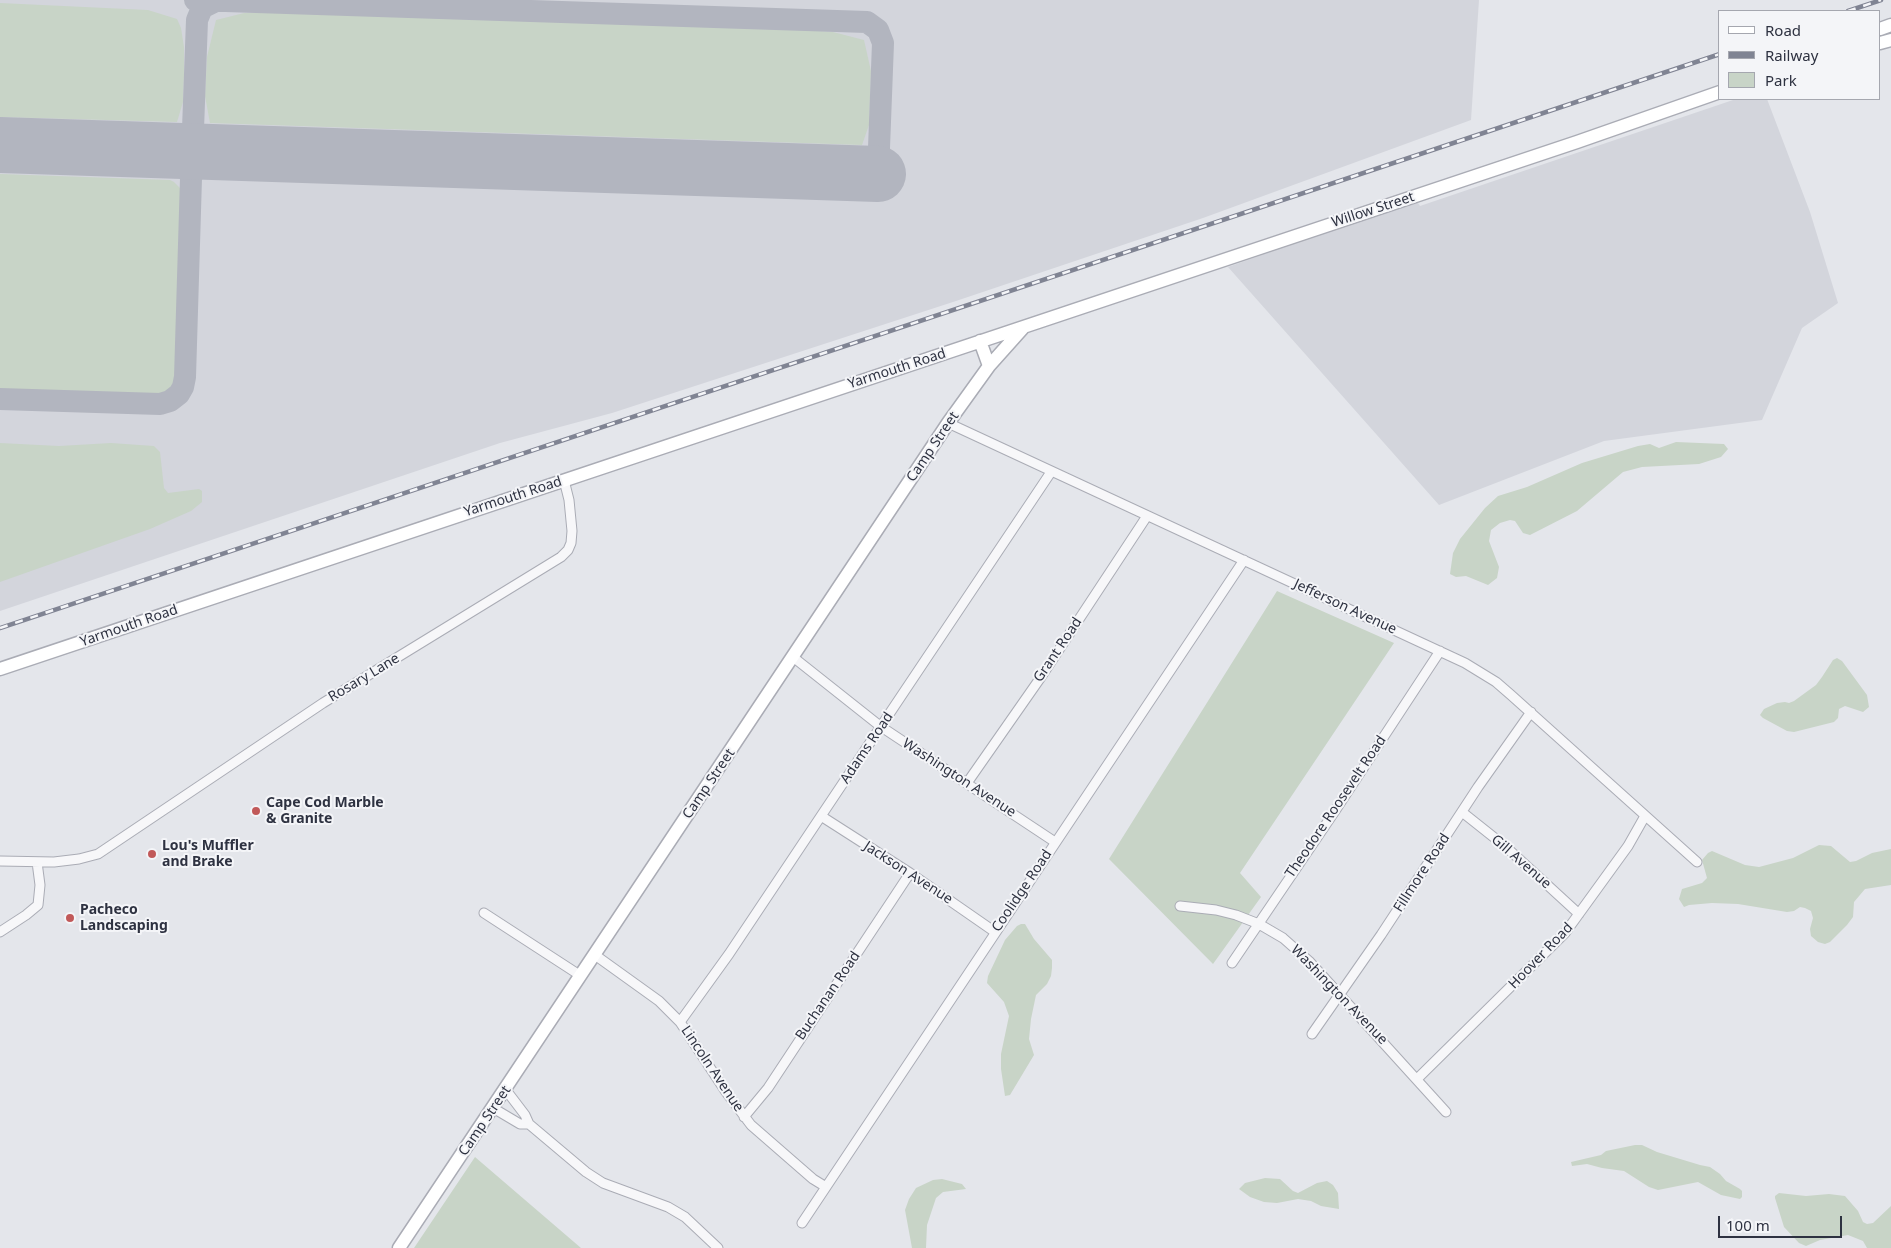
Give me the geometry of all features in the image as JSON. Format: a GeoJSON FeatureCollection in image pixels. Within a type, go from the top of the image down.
{"type":"FeatureCollection","features":[{"type":"Feature","properties":{"kind":"main road","name":"Willow Street"},"geometry":{"type":"LineString","coordinates":[[1025,325],[1593,137],[1718,93]]}},
{"type":"Feature","properties":{"kind":"main road","name":"Yarmouth Road"},"geometry":{"type":"LineString","coordinates":[[0,669],[1025,325]]}},
{"type":"Feature","properties":{"kind":"main road","name":"Camp Street"},"geometry":{"type":"LineString","coordinates":[[399,1248],[506,1090],[948,423],[988,366],[1025,325]]}},
{"type":"Feature","properties":{"kind":"main road"},"geometry":{"type":"LineString","coordinates":[[980,341],[988,366]]}},
{"type":"Feature","properties":{"kind":"street","name":"Jefferson Avenue"},"geometry":{"type":"LineString","coordinates":[[948,423],[1465,663],[1496,682],[1531,712],[1697,862]]}},
{"type":"Feature","properties":{"kind":"street","name":"Adams Road"},"geometry":{"type":"LineString","coordinates":[[680,1022],[729,954],[1051,472]]}},
{"type":"Feature","properties":{"kind":"street","name":"Rosary Lane"},"geometry":{"type":"LineString","coordinates":[[0,861],[79,860],[94,856],[318,706],[561,557],[568,550],[571,543],[572,531],[569,500],[564,480]]}},
{"type":"Feature","properties":{"kind":"street","name":"Grant Road"},"geometry":{"type":"LineString","coordinates":[[967,782],[1041,676],[1147,516]]}},
{"type":"Feature","properties":{"kind":"street","name":"Coolidge Road"},"geometry":{"type":"LineString","coordinates":[[802,1223],[950,1002],[994,932],[1022,894],[1244,560]]}},
{"type":"Feature","properties":{"kind":"street","name":"Theodore Roosevelt Road"},"geometry":{"type":"LineString","coordinates":[[1232,962],[1440,651]]}},
{"type":"Feature","properties":{"kind":"street","name":"Washington Avenue"},"geometry":{"type":"LineString","coordinates":[[793,657],[880,726],[1055,842]]}},
{"type":"Feature","properties":{"kind":"street","name":"Fillmore Road"},"geometry":{"type":"LineString","coordinates":[[1312,1034],[1531,712]]}},
{"type":"Feature","properties":{"kind":"street","name":"Gill Avenue"},"geometry":{"type":"LineString","coordinates":[[1462,812],[1506,847],[1579,914]]}},
{"type":"Feature","properties":{"kind":"street","name":"Jackson Avenue"},"geometry":{"type":"LineString","coordinates":[[822,816],[910,873],[994,932]]}},
{"type":"Feature","properties":{"kind":"street","name":"Hoover Road"},"geometry":{"type":"LineString","coordinates":[[1417,1079],[1565,934],[1628,846],[1646,816]]}},
{"type":"Feature","properties":{"kind":"street"},"geometry":{"type":"LineString","coordinates":[[0,932],[38,905],[40,885],[37,862]]}},
{"type":"Feature","properties":{"kind":"street","name":"Buchanan Road"},"geometry":{"type":"LineString","coordinates":[[744,1117],[768,1088],[910,873]]}},
{"type":"Feature","properties":{"kind":"street","name":"Washington Avenue"},"geometry":{"type":"LineString","coordinates":[[1180,906],[1216,910],[1259,924],[1283,938],[1302,953],[1446,1112]]}},
{"type":"Feature","properties":{"kind":"street"},"geometry":{"type":"LineString","coordinates":[[484,912],[581,976]]}},
{"type":"Feature","properties":{"kind":"street","name":"Lincoln Avenue"},"geometry":{"type":"LineString","coordinates":[[595,955],[659,1001],[680,1022],[744,1117],[813,1179],[826,1186]]}},
{"type":"Feature","properties":{"kind":"street"},"geometry":{"type":"LineString","coordinates":[[506,1090],[526,1115],[530,1124],[586,1172],[603,1183],[668,1206],[685,1217],[718,1248]]}},
{"type":"Feature","properties":{"kind":"street"},"geometry":{"type":"LineString","coordinates":[[493,1108],[520,1124],[530,1124]]}},
{"type":"Feature","properties":{"kind":"shaded area"},"geometry":{"type":"Polygon","coordinates":[[[0,0],[1479,0],[1471,120],[1203,218],[956,301],[612,413],[500,443],[0,611],[0,0]]]}},
{"type":"Feature","properties":{"kind":"shaded area"},"geometry":{"type":"Polygon","coordinates":[[[1733,100],[1767,100],[1810,212],[1838,303],[1802,328],[1762,420],[1604,441],[1439,505],[1228,267],[1416,200],[1420,206],[1733,100]]]}},
{"type":"Feature","properties":{"kind":"green space"},"geometry":{"type":"Polygon","coordinates":[[[0,3],[148,10],[177,19],[181,28],[184,47],[184,75],[183,102],[177,122],[0,117],[0,3]]]}},
{"type":"Feature","properties":{"kind":"green space"},"geometry":{"type":"Polygon","coordinates":[[[290,12],[833,32],[864,40],[871,71],[869,125],[862,145],[210,123],[205,96],[207,57],[216,20],[244,13],[290,12]]]}},
{"type":"Feature","properties":{"kind":"green space"},"geometry":{"type":"Polygon","coordinates":[[[0,174],[170,180],[180,188],[183,209],[178,379],[171,392],[164,395],[150,396],[0,391],[0,174]]]}},
{"type":"Feature","properties":{"kind":"green space"},"geometry":{"type":"Polygon","coordinates":[[[1676,442],[1724,444],[1728,449],[1721,457],[1699,464],[1642,467],[1623,472],[1577,511],[1530,535],[1523,533],[1515,521],[1510,520],[1500,523],[1491,530],[1489,541],[1499,567],[1497,578],[1488,585],[1466,576],[1456,577],[1450,574],[1453,553],[1460,539],[1485,508],[1498,496],[1527,487],[1582,463],[1638,446],[1650,444],[1659,448],[1676,442]]]}},
{"type":"Feature","properties":{"kind":"green space"},"geometry":{"type":"Polygon","coordinates":[[[0,443],[59,446],[111,443],[154,446],[160,452],[164,488],[168,493],[199,489],[202,491],[202,502],[191,511],[150,529],[0,582],[0,443]]]}},
{"type":"Feature","properties":{"kind":"green space"},"geometry":{"type":"Polygon","coordinates":[[[1277,591],[1394,643],[1240,873],[1261,897],[1213,964],[1109,859],[1277,591]]]}},
{"type":"Feature","properties":{"kind":"green space"},"geometry":{"type":"Polygon","coordinates":[[[1837,658],[1842,661],[1867,695],[1869,707],[1863,712],[1845,706],[1839,709],[1838,718],[1834,722],[1794,732],[1787,731],[1760,715],[1764,709],[1777,703],[1794,701],[1816,685],[1833,660],[1837,658]]]}},
{"type":"Feature","properties":{"kind":"green space"},"geometry":{"type":"Polygon","coordinates":[[[1819,845],[1831,846],[1850,862],[1872,853],[1891,849],[1891,885],[1865,889],[1854,902],[1853,917],[1830,942],[1825,944],[1818,942],[1811,936],[1810,929],[1813,918],[1811,911],[1805,908],[1800,907],[1794,911],[1787,912],[1738,904],[1712,903],[1684,907],[1679,899],[1682,889],[1702,883],[1707,878],[1702,860],[1712,851],[1745,865],[1759,867],[1793,858],[1819,845]]]}},
{"type":"Feature","properties":{"kind":"green space"},"geometry":{"type":"Polygon","coordinates":[[[1021,924],[1025,924],[1034,939],[1052,960],[1052,968],[1047,984],[1036,995],[1031,1019],[1029,1039],[1034,1055],[1010,1095],[1005,1096],[1001,1054],[1009,1016],[1004,1002],[987,983],[988,976],[1005,940],[1021,924]]]}},
{"type":"Feature","properties":{"kind":"green space"},"geometry":{"type":"Polygon","coordinates":[[[1642,1145],[1657,1152],[1710,1167],[1726,1181],[1740,1189],[1742,1197],[1740,1199],[1721,1195],[1698,1182],[1658,1190],[1649,1187],[1624,1171],[1587,1164],[1572,1166],[1571,1162],[1601,1155],[1606,1151],[1642,1145]]]}},
{"type":"Feature","properties":{"kind":"green space"},"geometry":{"type":"Polygon","coordinates":[[[475,1157],[581,1248],[414,1248],[475,1157]]]}},
{"type":"Feature","properties":{"kind":"green space"},"geometry":{"type":"Polygon","coordinates":[[[1265,1178],[1280,1179],[1298,1193],[1317,1183],[1327,1181],[1333,1185],[1338,1193],[1339,1209],[1298,1199],[1277,1203],[1264,1202],[1250,1197],[1239,1189],[1245,1183],[1265,1178]]]}},
{"type":"Feature","properties":{"kind":"green space"},"geometry":{"type":"Polygon","coordinates":[[[942,1179],[962,1184],[966,1189],[943,1192],[936,1198],[927,1225],[926,1248],[912,1248],[905,1210],[909,1199],[916,1188],[933,1180],[942,1179]]]}},
{"type":"Feature","properties":{"kind":"green space"},"geometry":{"type":"Polygon","coordinates":[[[1779,1193],[1806,1196],[1829,1194],[1845,1196],[1858,1211],[1863,1222],[1867,1224],[1873,1223],[1891,1206],[1891,1248],[1867,1248],[1863,1241],[1848,1235],[1820,1240],[1806,1246],[1799,1243],[1784,1227],[1775,1198],[1779,1193]]]}},
{"type":"Feature","properties":{"kind":"taxiway"},"geometry":{"type":"LineString","coordinates":[[195,0],[867,22],[878,30],[883,43],[878,174]]}},
{"type":"Feature","properties":{"kind":"taxiway"},"geometry":{"type":"LineString","coordinates":[[216,1],[202,8],[197,20],[193,129],[195,137],[201,145],[218,152]]}},
{"type":"Feature","properties":{"kind":"taxiway"},"geometry":{"type":"LineString","coordinates":[[169,151],[184,161],[189,169],[191,178]]}},
{"type":"Feature","properties":{"kind":"taxiway"},"geometry":{"type":"LineString","coordinates":[[0,399],[160,404],[170,401],[179,394],[185,377],[191,178],[200,161],[218,152]]}},
{"type":"Feature","properties":{"kind":"runway"},"geometry":{"type":"LineString","coordinates":[[0,145],[878,174]]}},
{"type":"Feature","properties":{"kind":"railway"},"geometry":{"type":"LineString","coordinates":[[1851,10],[1881,0]]}},
{"type":"Feature","properties":{"kind":"railway"},"geometry":{"type":"LineString","coordinates":[[0,628],[1718,55]]}},
{"type":"Feature","properties":{"kind":"place","name":"Cape Cod Marble & Granite"},"geometry":{"type":"Point","coordinates":[256,811]}},
{"type":"Feature","properties":{"kind":"place","name":"Lou's Muffler and Brake"},"geometry":{"type":"Point","coordinates":[152,854]}},
{"type":"Feature","properties":{"kind":"place","name":"Pacheco Landscaping"},"geometry":{"type":"Point","coordinates":[70,918]}}]}
